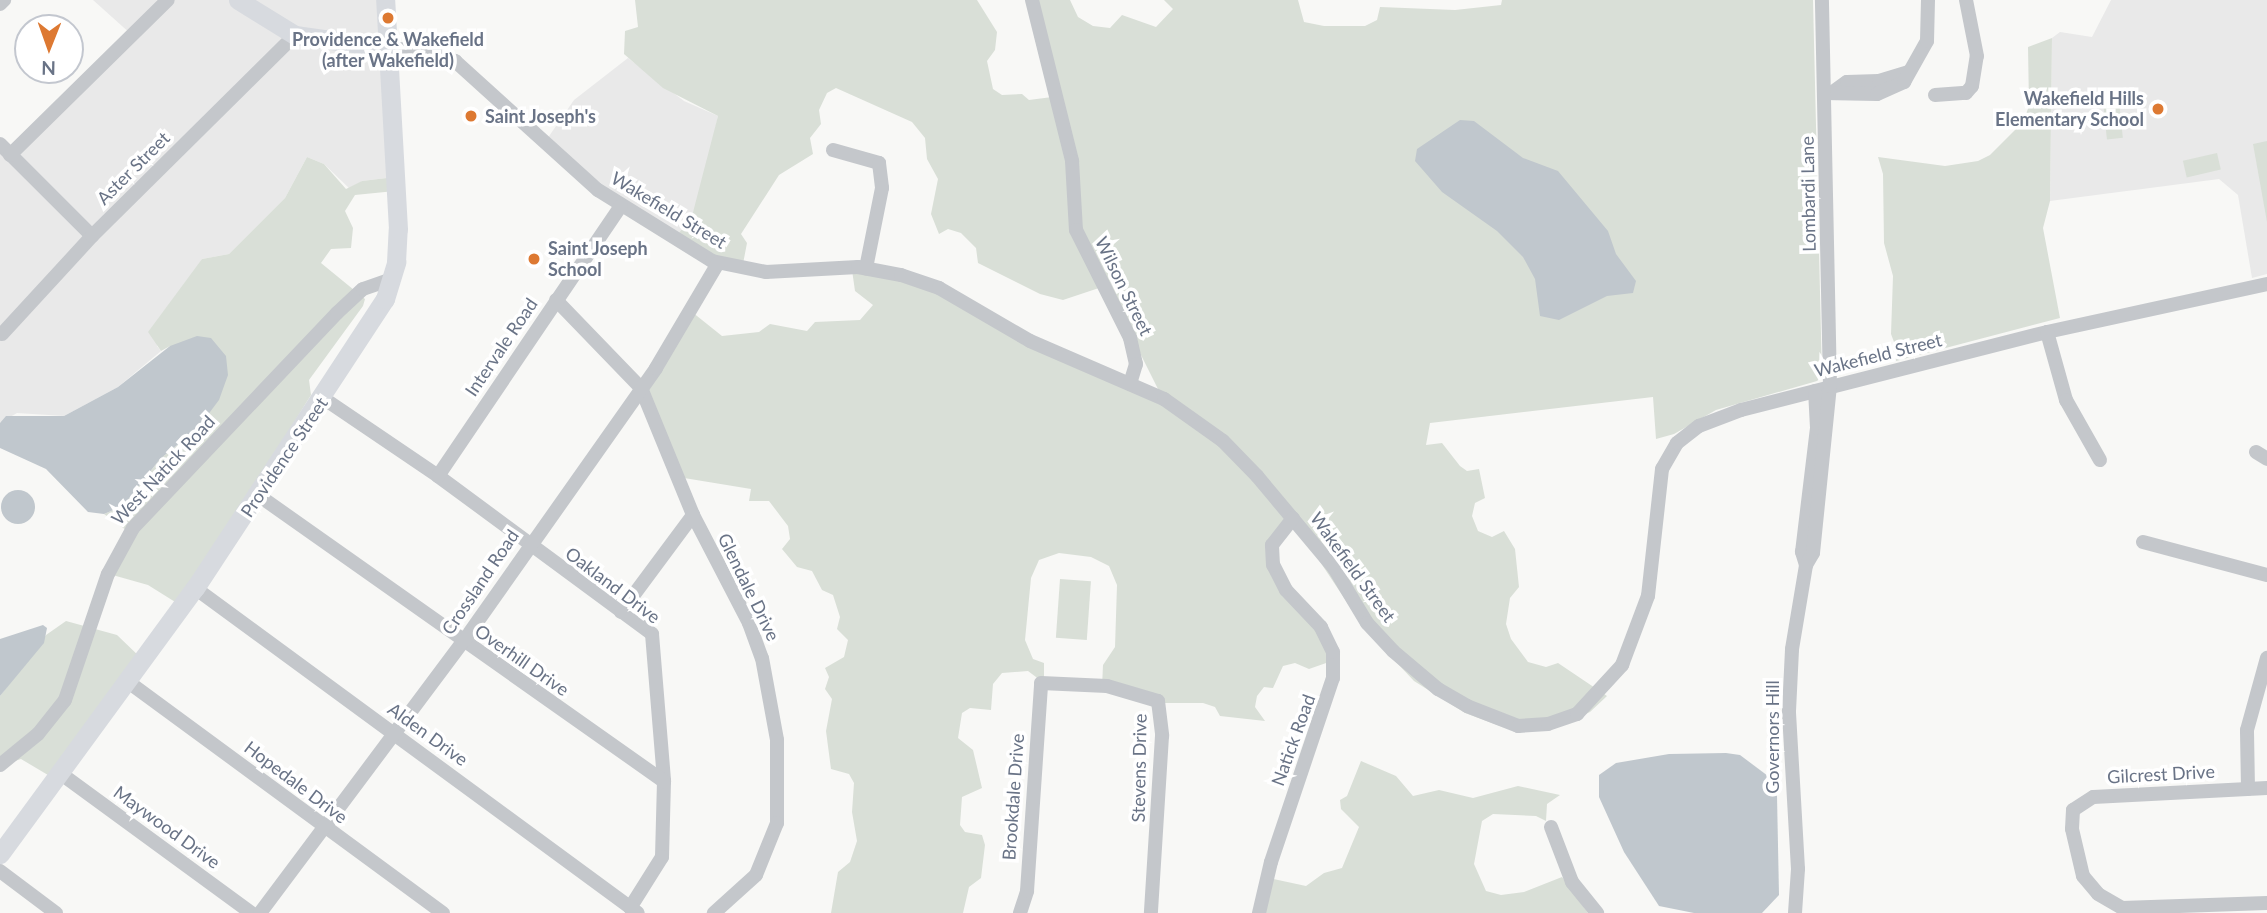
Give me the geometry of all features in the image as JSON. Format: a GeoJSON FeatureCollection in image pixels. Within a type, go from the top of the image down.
{"type":"FeatureCollection","features":[{"type":"Feature","properties":{"kind":"main road"},"geometry":{"type":"LineString","coordinates":[[238,0],[295,35],[389,48]]}},
{"type":"Feature","properties":{"kind":"main road","name":"Providence Street"},"geometry":{"type":"LineString","coordinates":[[0,854],[195,588],[368,330],[392,279],[398,229],[385,0]]}},
{"type":"Feature","properties":{"kind":"street"},"geometry":{"type":"LineString","coordinates":[[0,4],[4,0]]}},
{"type":"Feature","properties":{"kind":"street"},"geometry":{"type":"LineString","coordinates":[[92,236],[5,149],[168,0]]}},
{"type":"Feature","properties":{"kind":"street","name":"Wilson Street"},"geometry":{"type":"LineString","coordinates":[[1032,0],[1072,161],[1076,230],[1130,338],[1136,359],[1130,384]]}},
{"type":"Feature","properties":{"kind":"street","name":"Lombardi Lane"},"geometry":{"type":"LineString","coordinates":[[1822,0],[1828,92],[1830,386]]}},
{"type":"Feature","properties":{"kind":"street"},"geometry":{"type":"LineString","coordinates":[[1828,92],[1848,96],[1885,92],[1904,82],[1927,41],[1928,0]]}},
{"type":"Feature","properties":{"kind":"street"},"geometry":{"type":"LineString","coordinates":[[1934,95],[1966,93],[1972,86],[1976,56],[1966,0]]}},
{"type":"Feature","properties":{"kind":"street","name":"Aster Street"},"geometry":{"type":"LineString","coordinates":[[2,334],[92,236],[295,35]]}},
{"type":"Feature","properties":{"kind":"street","name":"Wakefield Street"},"geometry":{"type":"LineString","coordinates":[[389,48],[429,52],[455,61],[621,206],[718,263],[784,273],[866,268],[939,288],[1011,331],[1164,400],[1213,433],[1293,518],[1334,568],[1367,623],[1438,689],[1511,724],[1558,722],[1595,699],[1629,653],[1648,596],[1656,491],[1671,451],[1684,436],[1711,420],[1830,386],[2047,332],[2267,284]]}},
{"type":"Feature","properties":{"kind":"street"},"geometry":{"type":"LineString","coordinates":[[833,150],[879,163],[882,188],[866,268]]}},
{"type":"Feature","properties":{"kind":"street","name":"Intervale Road"},"geometry":{"type":"LineString","coordinates":[[438,476],[621,206]]}},
{"type":"Feature","properties":{"kind":"street","name":"Crossland Road"},"geometry":{"type":"LineString","coordinates":[[260,913],[463,642],[527,544],[641,387],[718,263]]}},
{"type":"Feature","properties":{"kind":"street","name":"West Natick Road"},"geometry":{"type":"LineString","coordinates":[[0,765],[38,734],[65,700],[108,574],[133,528],[337,313],[363,289],[392,279]]}},
{"type":"Feature","properties":{"kind":"street","name":"Glendale Drive"},"geometry":{"type":"LineString","coordinates":[[556,300],[641,387],[693,515],[754,635],[777,740],[777,823],[772,842],[756,875],[714,913]]}},
{"type":"Feature","properties":{"kind":"street"},"geometry":{"type":"LineString","coordinates":[[2047,332],[2066,400],[2100,460]]}},
{"type":"Feature","properties":{"kind":"street","name":"Governors Hill"},"geometry":{"type":"LineString","coordinates":[[1795,912],[1798,869],[1789,711],[1793,642],[1806,565],[1812,553],[1830,386]]}},
{"type":"Feature","properties":{"kind":"street","name":"Governors Hill"},"geometry":{"type":"LineString","coordinates":[[1806,565],[1802,552],[1817,428],[1815,391]]}},
{"type":"Feature","properties":{"kind":"street","name":"Oakland Drive"},"geometry":{"type":"LineString","coordinates":[[323,398],[438,476],[652,634],[664,781],[663,857],[634,910]]}},
{"type":"Feature","properties":{"kind":"street","name":"Overhill Drive"},"geometry":{"type":"LineString","coordinates":[[258,495],[463,642],[664,781]]}},
{"type":"Feature","properties":{"kind":"street"},"geometry":{"type":"LineString","coordinates":[[621,612],[693,515]]}},
{"type":"Feature","properties":{"kind":"street","name":"Natick Road"},"geometry":{"type":"LineString","coordinates":[[1259,913],[1271,862],[1332,678],[1333,652],[1321,628],[1286,590],[1273,565],[1272,545],[1293,518]]}},
{"type":"Feature","properties":{"kind":"street"},"geometry":{"type":"LineString","coordinates":[[2143,542],[2267,575]]}},
{"type":"Feature","properties":{"kind":"street","name":"Alden Drive"},"geometry":{"type":"LineString","coordinates":[[195,588],[278,653],[393,732],[634,910]]}},
{"type":"Feature","properties":{"kind":"street"},"geometry":{"type":"LineString","coordinates":[[2248,789],[2247,730],[2267,658]]}},
{"type":"Feature","properties":{"kind":"street","name":"Hopedale Drive"},"geometry":{"type":"LineString","coordinates":[[127,681],[439,912]]}},
{"type":"Feature","properties":{"kind":"street","name":"Brookdale Drive"},"geometry":{"type":"LineString","coordinates":[[1020,913],[1027,891],[1041,683]]}},
{"type":"Feature","properties":{"kind":"street","name":"Stevens Drive"},"geometry":{"type":"LineString","coordinates":[[1041,683],[1107,686],[1158,701],[1162,736],[1151,913]]}},
{"type":"Feature","properties":{"kind":"street","name":"Maywood Drive"},"geometry":{"type":"LineString","coordinates":[[60,773],[250,913]]}},
{"type":"Feature","properties":{"kind":"street","name":"Gilcrest Drive"},"geometry":{"type":"LineString","coordinates":[[2261,907],[2122,908],[2098,894],[2083,876],[2072,829],[2073,810],[2093,797],[2267,788]]}},
{"type":"Feature","properties":{"kind":"street"},"geometry":{"type":"LineString","coordinates":[[1551,827],[1572,882],[1597,913]]}},
{"type":"Feature","properties":{"kind":"street"},"geometry":{"type":"LineString","coordinates":[[0,871],[56,913]]}},
{"type":"Feature","properties":{"kind":"shaded area"},"geometry":{"type":"Polygon","coordinates":[[[93,0],[384,0],[395,177],[362,181],[351,190],[324,164],[307,157],[285,198],[229,254],[202,259],[157,346],[161,351],[118,387],[64,416],[17,413],[0,423],[0,145],[8,154],[84,84],[132,35],[93,0]]]}},
{"type":"Feature","properties":{"kind":"shaded area"},"geometry":{"type":"Polygon","coordinates":[[[635,0],[977,0],[997,32],[995,50],[987,61],[993,89],[1002,95],[1022,94],[1029,100],[1052,97],[1033,0],[1070,0],[1078,17],[1093,26],[1110,28],[1122,15],[1156,27],[1173,9],[1164,0],[1298,0],[1304,22],[1324,26],[1365,26],[1377,20],[1380,7],[1455,10],[1501,5],[1502,0],[1813,0],[1822,376],[1817,381],[1716,410],[1674,434],[1656,439],[1653,397],[1430,423],[1426,445],[1442,443],[1467,471],[1479,469],[1485,498],[1475,503],[1472,516],[1478,531],[1492,537],[1504,531],[1515,549],[1519,587],[1510,598],[1506,624],[1511,639],[1528,662],[1546,667],[1558,663],[1607,696],[1590,712],[1566,723],[1500,726],[1465,713],[1414,681],[1364,628],[1289,515],[1271,564],[1319,629],[1329,662],[1309,669],[1295,663],[1283,666],[1273,688],[1264,687],[1257,696],[1255,707],[1265,721],[1220,716],[1215,707],[1203,703],[1158,703],[1102,687],[1103,665],[1115,647],[1117,585],[1109,566],[1091,557],[1059,553],[1039,560],[1031,578],[1025,640],[1033,659],[1044,663],[1044,683],[1028,671],[1002,673],[993,684],[991,710],[970,708],[962,713],[958,738],[973,750],[982,788],[962,797],[960,825],[965,832],[982,835],[985,845],[981,878],[969,887],[963,913],[831,913],[838,872],[850,862],[857,841],[852,812],[854,783],[849,774],[831,769],[826,731],[832,699],[825,689],[829,677],[825,668],[844,657],[848,640],[837,629],[840,617],[833,595],[822,590],[812,571],[797,567],[782,549],[790,539],[788,526],[769,501],[749,501],[751,489],[678,477],[643,395],[692,312],[722,336],[759,332],[770,324],[807,331],[815,322],[860,320],[873,305],[855,291],[852,270],[906,278],[984,317],[1159,391],[1127,327],[1099,288],[1063,300],[1040,294],[978,263],[976,248],[961,233],[948,229],[939,234],[931,214],[938,179],[927,159],[925,138],[912,122],[836,88],[827,93],[819,110],[821,124],[810,138],[813,154],[779,175],[741,234],[747,243],[742,269],[675,238],[692,216],[718,116],[663,88],[624,54],[625,31],[638,27],[635,0]]]}},
{"type":"Feature","properties":{"kind":"shaded area","name":"Wakefield Hills Elementary School"},"geometry":{"type":"Polygon","coordinates":[[[2111,0],[2267,0],[2267,274],[2252,278],[2238,195],[2219,179],[2050,201],[2052,38],[2060,32],[2092,37],[2111,0]]]}},
{"type":"Feature","properties":{"kind":"shaded area"},"geometry":{"type":"Polygon","coordinates":[[[2052,38],[2050,201],[2043,228],[2060,318],[1896,361],[1897,350],[1891,334],[1893,276],[1884,243],[1883,174],[1878,157],[1945,166],[1978,161],[1990,155],[2023,122],[2029,106],[2028,47],[2052,38]]]}},
{"type":"Feature","properties":{"kind":"shaded area"},"geometry":{"type":"Polygon","coordinates":[[[628,58],[684,101],[718,116],[707,170],[692,216],[675,238],[545,142],[574,100],[628,58]]]}},
{"type":"Feature","properties":{"kind":"shaded area"},"geometry":{"type":"Polygon","coordinates":[[[2119,101],[2123,138],[2107,139],[2103,103],[2119,101]]]}},
{"type":"Feature","properties":{"kind":"shaded area"},"geometry":{"type":"Polygon","coordinates":[[[1460,120],[1474,121],[1523,158],[1558,171],[1608,231],[1616,254],[1636,281],[1633,293],[1607,296],[1559,320],[1540,316],[1535,279],[1523,257],[1497,231],[1442,192],[1415,161],[1417,149],[1460,120]]]}},
{"type":"Feature","properties":{"kind":"shaded area"},"geometry":{"type":"Polygon","coordinates":[[[2267,141],[2267,222],[2253,144],[2267,141]]]}},
{"type":"Feature","properties":{"kind":"shaded area"},"geometry":{"type":"Polygon","coordinates":[[[2217,153],[2221,170],[2187,177],[2183,161],[2217,153]]]}},
{"type":"Feature","properties":{"kind":"shaded area"},"geometry":{"type":"Polygon","coordinates":[[[307,157],[324,164],[346,189],[362,181],[395,177],[395,191],[355,195],[345,211],[353,228],[351,248],[331,249],[321,263],[365,299],[363,306],[309,380],[311,395],[180,605],[148,585],[109,574],[126,530],[104,514],[123,506],[160,459],[198,428],[170,346],[161,351],[148,332],[202,259],[229,254],[285,198],[307,157]]]}},
{"type":"Feature","properties":{"kind":"shaded area"},"geometry":{"type":"Polygon","coordinates":[[[197,336],[211,338],[226,356],[228,375],[219,400],[198,428],[160,459],[123,506],[104,514],[88,512],[46,469],[0,448],[0,423],[6,416],[64,416],[118,387],[170,346],[197,336]]]}},
{"type":"Feature","properties":{"kind":"shaded area"},"geometry":{"type":"Polygon","coordinates":[[[18,490],[30,495],[35,507],[30,519],[18,524],[6,519],[1,507],[6,495],[18,490]]]}},
{"type":"Feature","properties":{"kind":"shaded area"},"geometry":{"type":"Polygon","coordinates":[[[1060,579],[1091,581],[1087,640],[1056,638],[1060,579]]]}},
{"type":"Feature","properties":{"kind":"shaded area"},"geometry":{"type":"Polygon","coordinates":[[[66,621],[117,635],[142,659],[53,778],[21,759],[0,766],[0,696],[46,635],[66,621]]]}},
{"type":"Feature","properties":{"kind":"shaded area"},"geometry":{"type":"Polygon","coordinates":[[[43,625],[47,628],[44,643],[0,696],[0,639],[43,625]]]}},
{"type":"Feature","properties":{"kind":"shaded area"},"geometry":{"type":"Polygon","coordinates":[[[1669,754],[1740,755],[1772,779],[1777,796],[1779,895],[1762,913],[1694,913],[1659,906],[1624,852],[1599,797],[1599,775],[1616,763],[1669,754]]]}},
{"type":"Feature","properties":{"kind":"shaded area"},"geometry":{"type":"Polygon","coordinates":[[[1361,761],[1396,776],[1413,796],[1439,790],[1473,798],[1518,786],[1560,795],[1547,804],[1546,821],[1536,816],[1493,814],[1482,821],[1474,864],[1486,891],[1501,895],[1524,892],[1562,877],[1588,913],[1259,913],[1269,878],[1306,886],[1324,873],[1342,868],[1359,827],[1341,809],[1340,800],[1347,796],[1361,761]]]}},
{"type":"Feature","properties":{"kind":"place","name":"Providence & Wakefield (after Wakefield)"},"geometry":{"type":"Point","coordinates":[388,18]}},
{"type":"Feature","properties":{"kind":"place","name":"Wakefield Hills Elementary School"},"geometry":{"type":"Point","coordinates":[2158,109]}},
{"type":"Feature","properties":{"kind":"place","name":"Saint Joseph's"},"geometry":{"type":"Point","coordinates":[471,116]}},
{"type":"Feature","properties":{"kind":"place","name":"Saint Joseph School"},"geometry":{"type":"Point","coordinates":[534,259]}}]}
